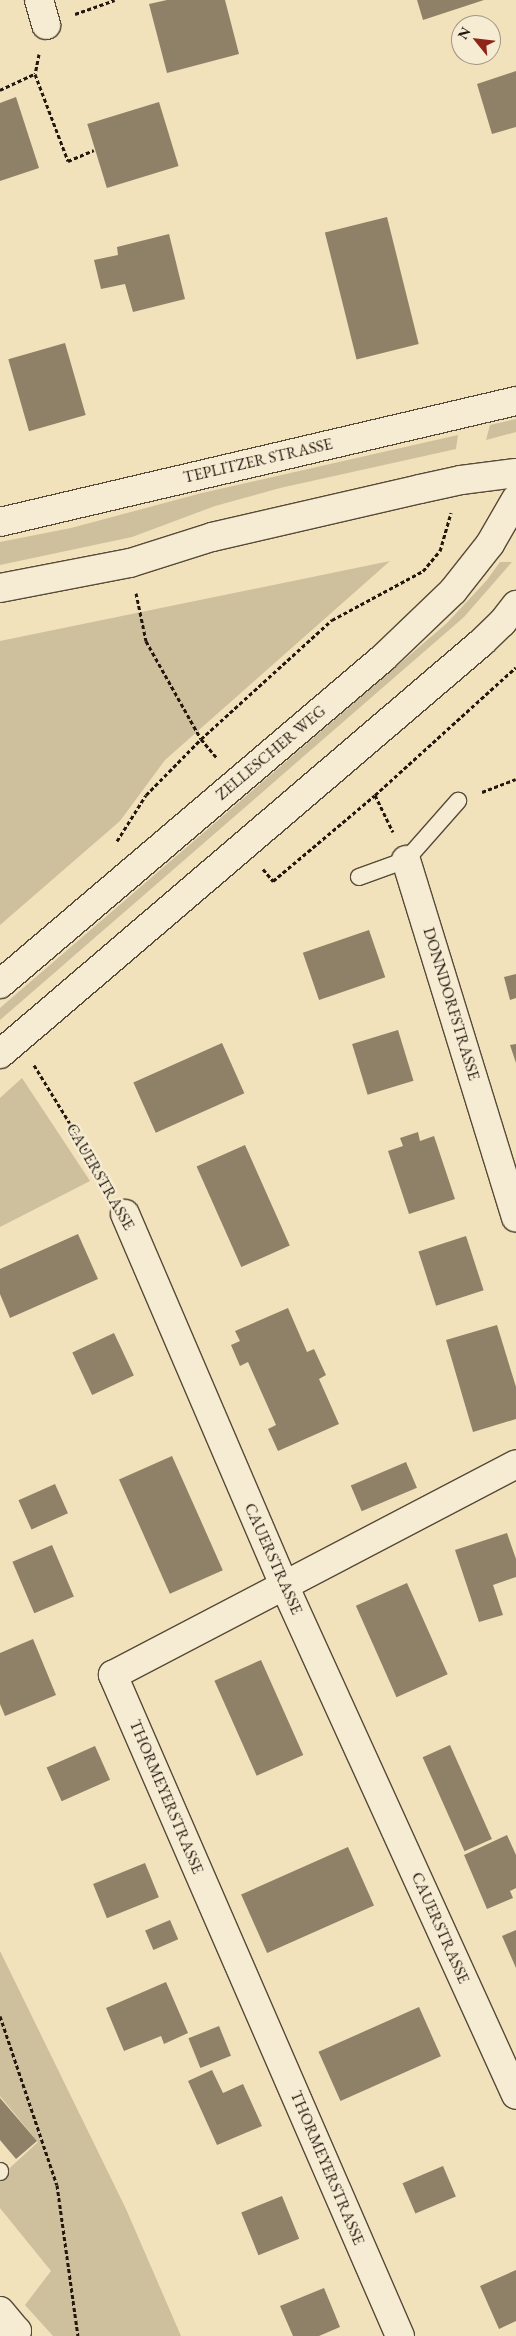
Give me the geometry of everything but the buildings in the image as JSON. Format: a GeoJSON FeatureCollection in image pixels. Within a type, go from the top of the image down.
{"type":"FeatureCollection","features":[{"type":"Feature","properties":{"kind":"street","name":"TEPLITZER STRASSE"},"geometry":{"type":"LineString","coordinates":[[0,522],[516,401]]}},
{"type":"Feature","properties":{"kind":"street"},"geometry":{"type":"LineString","coordinates":[[0,588],[130,563],[212,537],[460,480],[516,473]]}},
{"type":"Feature","properties":{"kind":"street","name":"ZELLESCHER WEG"},"geometry":{"type":"LineString","coordinates":[[0,984],[383,658],[452,591],[490,544],[516,499]]}},
{"type":"Feature","properties":{"kind":"street"},"geometry":{"type":"LineString","coordinates":[[2,1053],[482,642],[502,623],[516,605]]}},
{"type":"Feature","properties":{"kind":"street","name":"DONNDORFSTRASSE"},"geometry":{"type":"LineString","coordinates":[[406,860],[516,1217]]}},
{"type":"Feature","properties":{"kind":"street","name":"CAUERSTRASSE"},"geometry":{"type":"LineString","coordinates":[[125,1214],[284,1585],[513,2080]]}},
{"type":"Feature","properties":{"kind":"street","name":"THORMEYERSTRASSE"},"geometry":{"type":"LineString","coordinates":[[400,2336],[113,1674],[516,1464]]}},
{"type":"Feature","properties":{"kind":"lane"},"geometry":{"type":"LineString","coordinates":[[359,877],[406,860],[458,801]]}},
{"type":"Feature","properties":{"kind":"path"},"geometry":{"type":"LineString","coordinates":[[94,150],[68,161],[35,74],[42,12],[115,0]]}},
{"type":"Feature","properties":{"kind":"path"},"geometry":{"type":"LineString","coordinates":[[0,90],[35,74]]}},
{"type":"Feature","properties":{"kind":"path"},"geometry":{"type":"LineString","coordinates":[[115,844],[146,795],[201,739],[332,620],[423,571],[440,551]]}},
{"type":"Feature","properties":{"kind":"path"},"geometry":{"type":"LineString","coordinates":[[130,563],[146,641],[201,739],[236,783]]}},
{"type":"Feature","properties":{"kind":"path"},"geometry":{"type":"LineString","coordinates":[[243,846],[273,881],[375,795],[516,667]]}},
{"type":"Feature","properties":{"kind":"path"},"geometry":{"type":"LineString","coordinates":[[458,801],[516,779]]}},
{"type":"Feature","properties":{"kind":"path"},"geometry":{"type":"LineString","coordinates":[[375,795],[406,860]]}},
{"type":"Feature","properties":{"kind":"path","name":"CAUERSTRASSE"},"geometry":{"type":"LineString","coordinates":[[2,1053],[31,1059],[125,1214]]}},
{"type":"Feature","properties":{"kind":"path"},"geometry":{"type":"LineString","coordinates":[[0,2016],[57,2185],[78,2336]]}},
{"type":"Feature","properties":{"kind":"shaded area"},"geometry":{"type":"Polygon","coordinates":[[[516,419],[516,432],[486,440],[490,425],[516,419]]]}},
{"type":"Feature","properties":{"kind":"shaded area"},"geometry":{"type":"Polygon","coordinates":[[[458,435],[456,449],[280,488],[215,506],[132,537],[0,565],[0,542],[71,528],[202,493],[458,435]]]}},
{"type":"Feature","properties":{"kind":"shaded area"},"geometry":{"type":"Polygon","coordinates":[[[390,561],[165,760],[120,821],[0,925],[0,641],[390,561]]]}},
{"type":"Feature","properties":{"kind":"shaded area"},"geometry":{"type":"Polygon","coordinates":[[[500,562],[512,562],[464,617],[0,1020],[0,1008],[447,623],[487,580],[500,562]]]}},
{"type":"Feature","properties":{"kind":"shaded area"},"geometry":{"type":"Polygon","coordinates":[[[22,1078],[90,1181],[0,1227],[0,1098],[22,1078]]]}},
{"type":"Feature","properties":{"kind":"shaded area"},"geometry":{"type":"Polygon","coordinates":[[[0,1951],[126,2209],[181,2336],[53,2336],[25,2305],[51,2271],[0,2208],[0,2177],[38,2142],[0,2096],[0,1951]]]}}]}
